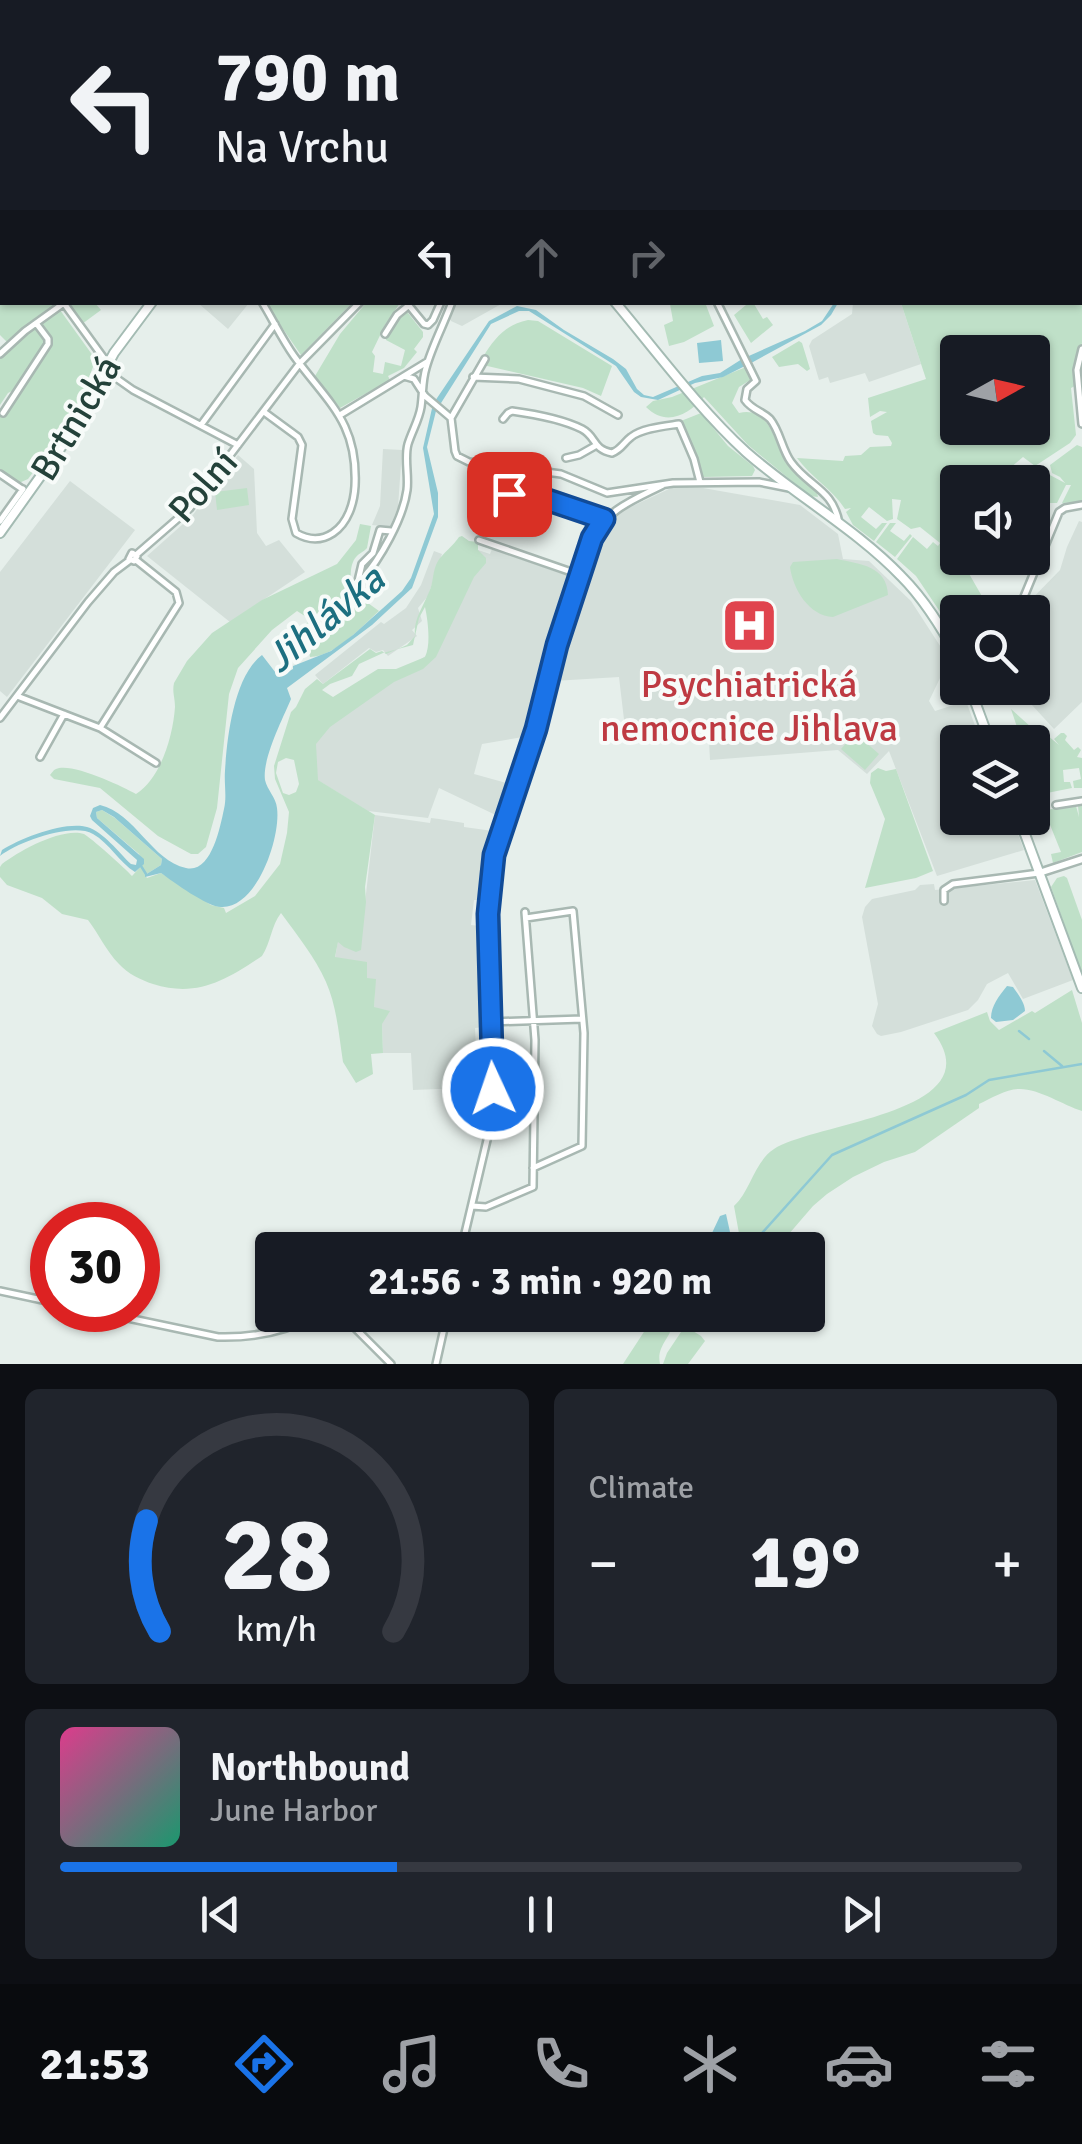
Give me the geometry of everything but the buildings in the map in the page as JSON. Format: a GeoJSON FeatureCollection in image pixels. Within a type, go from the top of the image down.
{"type":"FeatureCollection","features":[{"type":"Feature","properties":{"kind":"main road","name":"Brtnická"},"geometry":{"type":"LineString","coordinates":[[0,533],[26,491],[72,432],[106,367],[149,305]]}},
{"type":"Feature","properties":{"kind":"main road"},"geometry":{"type":"LineString","coordinates":[[614,305],[734,440],[904,579],[940,627]]}},
{"type":"Feature","properties":{"kind":"main road"},"geometry":{"type":"LineString","coordinates":[[1026,835],[1082,988]]}},
{"type":"Feature","properties":{"kind":"street"},"geometry":{"type":"LineString","coordinates":[[0,354],[61,305]]}},
{"type":"Feature","properties":{"kind":"street"},"geometry":{"type":"LineString","coordinates":[[65,305],[106,367],[133,390],[238,446]]}},
{"type":"Feature","properties":{"kind":"street","name":"Polní"},"geometry":{"type":"LineString","coordinates":[[264,305],[300,363],[340,415],[353,444],[352,506],[337,530],[325,537],[300,535],[292,522],[302,444],[264,412]]}},
{"type":"Feature","properties":{"kind":"street"},"geometry":{"type":"LineString","coordinates":[[300,363],[357,305]]}},
{"type":"Feature","properties":{"kind":"street"},"geometry":{"type":"LineString","coordinates":[[385,334],[406,305]]}},
{"type":"Feature","properties":{"kind":"street"},"geometry":{"type":"LineString","coordinates":[[408,305],[428,324],[440,305]]}},
{"type":"Feature","properties":{"kind":"street"},"geometry":{"type":"LineString","coordinates":[[392,530],[380,530],[371,556],[362,564],[358,581],[376,562],[392,530],[406,496],[407,448],[418,420],[428,362],[451,305]]}},
{"type":"Feature","properties":{"kind":"street"},"geometry":{"type":"LineString","coordinates":[[718,305],[755,378],[746,389],[745,400],[750,408],[769,418],[790,461],[824,492],[840,525]]}},
{"type":"Feature","properties":{"kind":"street"},"geometry":{"type":"LineString","coordinates":[[3,413],[48,344],[36,323]]}},
{"type":"Feature","properties":{"kind":"street","name":"Polní"},"geometry":{"type":"LineString","coordinates":[[201,425],[274,324]]}},
{"type":"Feature","properties":{"kind":"street"},"geometry":{"type":"LineString","coordinates":[[0,339],[6,347]]}},
{"type":"Feature","properties":{"kind":"street"},"geometry":{"type":"LineString","coordinates":[[1082,349],[1077,370],[1082,424]]}},
{"type":"Feature","properties":{"kind":"street"},"geometry":{"type":"LineString","coordinates":[[450,418],[484,358]]}},
{"type":"Feature","properties":{"kind":"street"},"geometry":{"type":"LineString","coordinates":[[340,415],[428,362]]}},
{"type":"Feature","properties":{"kind":"street","name":"Polní"},"geometry":{"type":"LineString","coordinates":[[1,714],[114,572],[190,508],[300,363]]}},
{"type":"Feature","properties":{"kind":"street"},"geometry":{"type":"LineString","coordinates":[[404,376],[414,379],[431,402],[450,418],[457,456],[468,462],[561,474],[602,492],[700,482],[759,482],[791,488]]}},
{"type":"Feature","properties":{"kind":"street"},"geometry":{"type":"LineString","coordinates":[[473,377],[500,376],[584,396],[618,415]]}},
{"type":"Feature","properties":{"kind":"street"},"geometry":{"type":"LineString","coordinates":[[503,419],[512,411],[562,422],[588,433],[596,446],[606,452],[620,450],[632,436],[679,424],[700,482]]}},
{"type":"Feature","properties":{"kind":"street"},"geometry":{"type":"LineString","coordinates":[[566,458],[596,446]]}},
{"type":"Feature","properties":{"kind":"street"},"geometry":{"type":"LineString","coordinates":[[759,482],[768,470]]}},
{"type":"Feature","properties":{"kind":"street"},"geometry":{"type":"LineString","coordinates":[[2,475],[26,491]]}},
{"type":"Feature","properties":{"kind":"street"},"geometry":{"type":"LineString","coordinates":[[466,1232],[492,1119],[488,904],[494,855],[592,538],[604,519],[664,485]]}},
{"type":"Feature","properties":{"kind":"street","name":"Brtnická"},"geometry":{"type":"LineString","coordinates":[[0,521],[26,491]]}},
{"type":"Feature","properties":{"kind":"street"},"geometry":{"type":"LineString","coordinates":[[475,491],[542,498],[604,519]]}},
{"type":"Feature","properties":{"kind":"street"},"geometry":{"type":"LineString","coordinates":[[814,506],[824,492]]}},
{"type":"Feature","properties":{"kind":"street"},"geometry":{"type":"LineString","coordinates":[[1025,595],[1059,512],[1082,505]]}},
{"type":"Feature","properties":{"kind":"street"},"geometry":{"type":"LineString","coordinates":[[478,540],[580,576]]}},
{"type":"Feature","properties":{"kind":"street"},"geometry":{"type":"LineString","coordinates":[[100,728],[178,606],[176,592],[134,558]]}},
{"type":"Feature","properties":{"kind":"street"},"geometry":{"type":"LineString","coordinates":[[17,696],[100,728],[156,763]]}},
{"type":"Feature","properties":{"kind":"street"},"geometry":{"type":"LineString","coordinates":[[40,757],[64,714]]}},
{"type":"Feature","properties":{"kind":"street"},"geometry":{"type":"LineString","coordinates":[[1056,805],[1082,801]]}},
{"type":"Feature","properties":{"kind":"street"},"geometry":{"type":"LineString","coordinates":[[944,900],[944,890],[952,884],[1040,873],[1082,858]]}},
{"type":"Feature","properties":{"kind":"street"},"geometry":{"type":"LineString","coordinates":[[472,1206],[486,1207],[533,1187],[533,1168],[535,1059],[525,915],[574,910],[582,1019],[582,1146],[533,1168]]}},
{"type":"Feature","properties":{"kind":"street"},"geometry":{"type":"LineString","coordinates":[[490,1022],[582,1019]]}},
{"type":"Feature","properties":{"kind":"street"},"geometry":{"type":"LineString","coordinates":[[0,1291],[30,1297]]}},
{"type":"Feature","properties":{"kind":"street"},"geometry":{"type":"LineString","coordinates":[[160,1325],[218,1337],[278,1332]]}},
{"type":"Feature","properties":{"kind":"street"},"geometry":{"type":"LineString","coordinates":[[359,1332],[390,1364]]}},
{"type":"Feature","properties":{"kind":"street"},"geometry":{"type":"LineString","coordinates":[[436,1364],[443,1332]]}},
{"type":"Feature","properties":{"kind":"shaded area"},"geometry":{"type":"Polygon","coordinates":[[[200,305],[247,305],[228,329],[200,305]]]}},
{"type":"Feature","properties":{"kind":"shaded area"},"geometry":{"type":"Polygon","coordinates":[[[453,305],[499,305],[462,326],[449,318],[453,305]]]}},
{"type":"Feature","properties":{"kind":"shaded area"},"geometry":{"type":"Polygon","coordinates":[[[853,305],[902,305],[921,364],[869,382],[865,373],[830,383],[828,377],[819,380],[809,346],[812,340],[852,314],[853,305]]]}},
{"type":"Feature","properties":{"kind":"shaded area"},"geometry":{"type":"Polygon","coordinates":[[[383,449],[402,450],[398,507],[390,527],[372,525],[380,506],[383,449]]]}},
{"type":"Feature","properties":{"kind":"shaded area"},"geometry":{"type":"Polygon","coordinates":[[[238,455],[254,469],[257,533],[266,546],[279,540],[305,572],[230,622],[147,556],[192,516],[238,455]]]}},
{"type":"Feature","properties":{"kind":"shaded area"},"geometry":{"type":"Polygon","coordinates":[[[70,481],[135,530],[7,697],[0,691],[0,572],[70,481]]]}},
{"type":"Feature","properties":{"kind":"shaded area","name":"Psychiatrická nemocnice Jihlava"},"geometry":{"type":"Polygon","coordinates":[[[671,488],[703,488],[800,505],[838,534],[843,559],[869,561],[911,601],[940,646],[940,678],[929,701],[935,711],[967,705],[975,725],[940,725],[940,835],[1018,835],[1024,850],[937,876],[889,751],[867,774],[838,750],[710,760],[708,723],[625,728],[619,677],[554,681],[594,554],[614,519],[618,513],[671,488]]]}},
{"type":"Feature","properties":{"kind":"shaded area"},"geometry":{"type":"Polygon","coordinates":[[[1079,521],[1082,522],[1082,702],[1054,729],[1032,705],[1050,705],[1050,595],[1036,595],[1060,570],[1079,521]]]}},
{"type":"Feature","properties":{"kind":"shaded area"},"geometry":{"type":"Polygon","coordinates":[[[492,549],[574,578],[544,668],[547,669],[529,736],[482,744],[474,774],[514,785],[502,818],[439,788],[428,818],[368,811],[306,773],[310,736],[430,653],[478,550],[490,554],[492,549]]]}},
{"type":"Feature","properties":{"kind":"shaded area"},"geometry":{"type":"Polygon","coordinates":[[[434,551],[442,554],[428,596],[418,608],[422,621],[412,630],[417,636],[388,656],[383,650],[369,648],[323,684],[315,675],[381,622],[384,624],[406,608],[421,585],[434,551]]]}},
{"type":"Feature","properties":{"kind":"shaded area"},"geometry":{"type":"Polygon","coordinates":[[[375,815],[430,823],[431,818],[439,819],[493,831],[487,839],[471,925],[481,929],[478,943],[482,944],[485,1027],[475,1028],[476,1049],[487,1049],[488,1087],[413,1090],[411,1053],[383,1053],[382,1024],[374,1008],[375,980],[367,979],[367,963],[335,958],[338,941],[363,920],[375,815]]]}},
{"type":"Feature","properties":{"kind":"shaded area"},"geometry":{"type":"Polygon","coordinates":[[[1035,880],[1073,980],[1023,999],[1008,973],[987,984],[968,1010],[901,1032],[877,1034],[872,1026],[878,1004],[862,917],[872,899],[915,890],[920,885],[934,884],[935,890],[1035,880]]]}},
{"type":"Feature","properties":{"kind":"green space"},"geometry":{"type":"Polygon","coordinates":[[[0,305],[56,305],[7,342],[0,335],[0,305]]]}},
{"type":"Feature","properties":{"kind":"green space"},"geometry":{"type":"Polygon","coordinates":[[[68,305],[97,305],[101,310],[82,324],[68,305]]]}},
{"type":"Feature","properties":{"kind":"green space"},"geometry":{"type":"Polygon","coordinates":[[[266,305],[350,305],[301,355],[266,305]]]}},
{"type":"Feature","properties":{"kind":"green space"},"geometry":{"type":"Polygon","coordinates":[[[364,305],[399,305],[372,352],[373,372],[383,374],[385,362],[401,366],[405,350],[386,340],[385,333],[404,308],[423,337],[414,349],[417,352],[404,368],[388,376],[390,380],[340,408],[315,376],[340,334],[364,305]]]}},
{"type":"Feature","properties":{"kind":"green space"},"geometry":{"type":"Polygon","coordinates":[[[670,305],[706,305],[714,326],[669,346],[664,325],[673,321],[670,305]]]}},
{"type":"Feature","properties":{"kind":"green space"},"geometry":{"type":"Polygon","coordinates":[[[746,305],[755,305],[763,319],[767,317],[773,325],[751,343],[734,315],[746,305]]]}},
{"type":"Feature","properties":{"kind":"green space"},"geometry":{"type":"Polygon","coordinates":[[[902,305],[1082,305],[1082,343],[1075,366],[1075,386],[1071,388],[1076,435],[1037,465],[1023,457],[1014,465],[940,465],[940,543],[920,527],[911,529],[897,519],[901,500],[892,499],[893,519],[887,521],[869,507],[861,517],[876,529],[887,523],[874,541],[853,525],[846,512],[851,508],[845,509],[797,458],[843,461],[845,456],[861,455],[870,447],[891,446],[888,436],[873,433],[871,421],[887,412],[870,417],[868,398],[926,379],[902,305]]]}},
{"type":"Feature","properties":{"kind":"green space"},"geometry":{"type":"Polygon","coordinates":[[[57,310],[96,360],[96,366],[77,408],[52,447],[28,479],[19,483],[0,469],[0,414],[3,417],[52,343],[40,322],[57,310]]]}},
{"type":"Feature","properties":{"kind":"green space"},"geometry":{"type":"Polygon","coordinates":[[[528,320],[538,321],[612,366],[601,396],[583,388],[483,365],[483,357],[501,333],[528,320]]]}},
{"type":"Feature","properties":{"kind":"green space"},"geometry":{"type":"Polygon","coordinates":[[[34,327],[46,345],[18,388],[8,393],[0,405],[0,357],[34,327]]]}},
{"type":"Feature","properties":{"kind":"green space"},"geometry":{"type":"Polygon","coordinates":[[[799,341],[810,369],[798,364],[779,367],[772,357],[799,341]]]}},
{"type":"Feature","properties":{"kind":"green space"},"geometry":{"type":"Polygon","coordinates":[[[746,367],[752,379],[739,387],[732,403],[739,413],[749,412],[764,420],[785,461],[816,488],[818,497],[810,496],[748,445],[704,397],[676,416],[661,416],[646,407],[746,367]]]}},
{"type":"Feature","properties":{"kind":"green space"},"geometry":{"type":"Polygon","coordinates":[[[701,413],[728,446],[753,466],[752,476],[703,477],[681,421],[701,413]]]}},
{"type":"Feature","properties":{"kind":"green space"},"geometry":{"type":"Polygon","coordinates":[[[1077,445],[1082,447],[1082,502],[1062,503],[1071,485],[1066,485],[1057,503],[1050,503],[1050,475],[1065,483],[1052,473],[1050,465],[1077,445]]]}},
{"type":"Feature","properties":{"kind":"green space"},"geometry":{"type":"Polygon","coordinates":[[[247,488],[249,505],[217,510],[215,492],[247,488]]]}},
{"type":"Feature","properties":{"kind":"green space"},"geometry":{"type":"Polygon","coordinates":[[[890,523],[896,523],[890,531],[904,541],[912,536],[895,557],[876,542],[890,523]]]}},
{"type":"Feature","properties":{"kind":"green space"},"geometry":{"type":"Polygon","coordinates":[[[360,524],[371,526],[367,548],[352,564],[353,591],[326,611],[308,618],[297,611],[272,630],[238,668],[229,694],[217,808],[206,847],[198,854],[158,836],[100,788],[50,775],[56,769],[73,769],[136,794],[145,787],[168,743],[174,718],[174,683],[187,661],[212,633],[262,600],[337,564],[356,540],[360,524]]]}},
{"type":"Feature","properties":{"kind":"green space"},"geometry":{"type":"Polygon","coordinates":[[[459,537],[478,542],[486,563],[474,577],[436,657],[330,727],[316,744],[318,780],[375,815],[361,950],[356,952],[338,942],[335,957],[367,962],[367,978],[376,979],[374,1007],[390,1011],[382,1024],[383,1053],[371,1054],[373,1074],[356,1083],[343,1062],[326,982],[281,913],[262,956],[211,984],[169,988],[144,981],[123,968],[88,920],[62,914],[42,898],[7,885],[0,877],[2,864],[19,853],[41,841],[75,833],[88,836],[132,876],[143,864],[139,854],[97,818],[96,812],[102,810],[162,859],[161,865],[145,875],[147,878],[161,873],[211,905],[224,908],[226,913],[255,896],[280,864],[287,833],[289,812],[275,779],[274,766],[291,712],[305,689],[317,679],[323,684],[370,649],[384,653],[359,664],[352,676],[322,690],[333,697],[378,669],[396,669],[425,657],[425,607],[415,636],[417,619],[438,561],[459,537]],[[294,760],[278,762],[276,773],[283,793],[289,795],[296,792],[299,784],[294,760]]]}},
{"type":"Feature","properties":{"kind":"green space"},"geometry":{"type":"Polygon","coordinates":[[[913,537],[927,549],[933,542],[938,546],[940,543],[940,575],[970,575],[981,595],[940,595],[940,612],[916,576],[897,559],[913,537]]]}},
{"type":"Feature","properties":{"kind":"green space"},"geometry":{"type":"Polygon","coordinates":[[[837,559],[877,572],[888,595],[833,617],[817,612],[799,592],[790,567],[793,562],[837,559]]]}},
{"type":"Feature","properties":{"kind":"green space"},"geometry":{"type":"Polygon","coordinates":[[[361,598],[379,611],[329,652],[310,657],[309,652],[336,630],[361,598]]]}},
{"type":"Feature","properties":{"kind":"green space"},"geometry":{"type":"Polygon","coordinates":[[[313,619],[321,631],[289,652],[281,640],[313,619]]]}},
{"type":"Feature","properties":{"kind":"green space"},"geometry":{"type":"Polygon","coordinates":[[[1011,709],[1029,725],[1016,725],[1011,709]]]}},
{"type":"Feature","properties":{"kind":"green space"},"geometry":{"type":"Polygon","coordinates":[[[855,733],[879,754],[865,770],[841,749],[855,733]]]}},
{"type":"Feature","properties":{"kind":"green space"},"geometry":{"type":"Polygon","coordinates":[[[1061,733],[1074,750],[1081,750],[1077,757],[1082,758],[1082,788],[1074,788],[1073,781],[1081,779],[1079,768],[1063,770],[1064,782],[1070,782],[1072,788],[1050,792],[1050,738],[1059,745],[1054,739],[1061,733]]]}},
{"type":"Feature","properties":{"kind":"green space"},"geometry":{"type":"Polygon","coordinates":[[[878,768],[896,769],[933,871],[865,888],[885,819],[870,783],[871,773],[878,768]]]}},
{"type":"Feature","properties":{"kind":"green space"},"geometry":{"type":"Polygon","coordinates":[[[1082,805],[1082,852],[1053,863],[1051,854],[1061,852],[1050,825],[1050,809],[1076,806],[1079,817],[1078,806],[1082,805]]]}},
{"type":"Feature","properties":{"kind":"green space"},"geometry":{"type":"Polygon","coordinates":[[[1064,876],[1082,920],[1082,974],[1051,887],[1064,876]]]}},
{"type":"Feature","properties":{"kind":"green space"},"geometry":{"type":"Polygon","coordinates":[[[1072,990],[1082,1023],[1082,1111],[1034,1091],[1003,1092],[979,1104],[979,1108],[915,1152],[884,1162],[827,1194],[791,1232],[739,1232],[734,1206],[774,1149],[921,1098],[940,1081],[946,1060],[934,1033],[987,1012],[999,1030],[1032,1011],[1035,1013],[1072,990]]]}},
{"type":"Feature","properties":{"kind":"green space"},"geometry":{"type":"Polygon","coordinates":[[[644,1332],[670,1332],[660,1352],[660,1364],[623,1364],[644,1332]]]}},
{"type":"Feature","properties":{"kind":"green space"},"geometry":{"type":"Polygon","coordinates":[[[681,1332],[695,1332],[705,1341],[688,1364],[663,1364],[681,1332]]]}},
{"type":"Feature","properties":{"kind":"water"},"geometry":{"type":"Polygon","coordinates":[[[833,305],[837,305],[821,325],[753,362],[658,400],[641,397],[616,366],[529,311],[519,311],[491,324],[436,411],[427,447],[438,493],[438,517],[412,588],[372,625],[287,688],[291,699],[265,771],[266,784],[277,808],[275,836],[264,869],[246,896],[234,905],[215,906],[161,873],[145,877],[161,865],[162,859],[102,810],[96,812],[97,818],[144,859],[135,872],[99,838],[84,831],[45,835],[0,856],[2,850],[31,836],[78,826],[99,833],[136,865],[137,860],[92,820],[93,808],[100,805],[123,817],[174,864],[195,868],[202,864],[220,827],[230,725],[252,665],[262,655],[279,677],[293,666],[331,651],[402,591],[411,578],[434,514],[423,448],[433,404],[489,321],[517,306],[536,310],[613,359],[626,369],[637,389],[653,397],[702,376],[720,373],[822,321],[833,305]]]}},
{"type":"Feature","properties":{"kind":"water"},"geometry":{"type":"Polygon","coordinates":[[[721,340],[723,361],[699,363],[697,343],[721,340]]]}},
{"type":"Feature","properties":{"kind":"water"},"geometry":{"type":"Polygon","coordinates":[[[1007,986],[1013,987],[1025,1011],[1013,1020],[996,1022],[991,1018],[992,1009],[1007,986]]]}},
{"type":"Feature","properties":{"kind":"water"},"geometry":{"type":"Polygon","coordinates":[[[726,1214],[730,1232],[712,1232],[720,1216],[726,1214]]]}},
{"type":"Feature","properties":{"kind":"waterway"},"geometry":{"type":"LineString","coordinates":[[141,866],[146,874]]}},
{"type":"Feature","properties":{"kind":"waterway"},"geometry":{"type":"LineString","coordinates":[[1019,1031],[1029,1039]]}},
{"type":"Feature","properties":{"kind":"waterway"},"geometry":{"type":"LineString","coordinates":[[1044,1051],[1062,1066]]}},
{"type":"Feature","properties":{"kind":"waterway"},"geometry":{"type":"LineString","coordinates":[[763,1232],[832,1155],[966,1095],[989,1080],[1082,1064]]}},
{"type":"Feature","properties":{"kind":"place","name":"Psychiatrická nemocnice Jihlava"},"geometry":{"type":"Point","coordinates":[749,626]}},
{"type":"Feature","properties":{"kind":"route"},"geometry":{"type":"LineString","coordinates":[[493,1089],[488,914],[494,855],[592,538],[604,519],[542,498],[509,494]]}},
{"type":"Feature","properties":{"kind":"water label","name":"Jihlávka"},"geometry":{"type":"Point","coordinates":[325,619]}}]}
